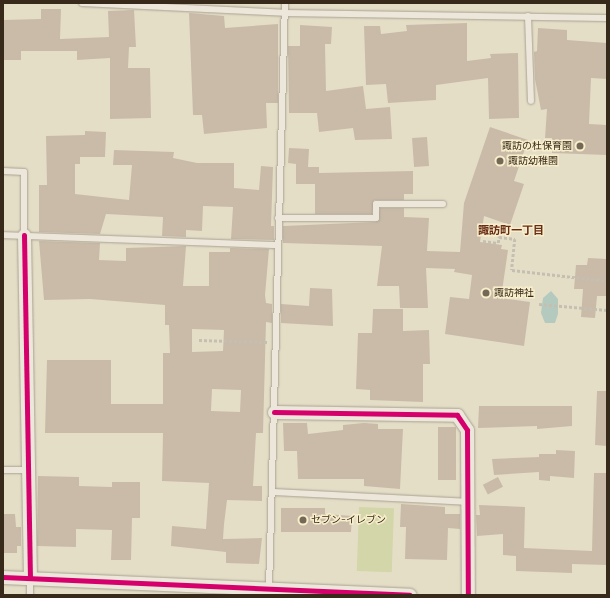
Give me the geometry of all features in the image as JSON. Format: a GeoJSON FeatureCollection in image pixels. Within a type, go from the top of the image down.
{"type":"FeatureCollection","features":[{"type":"Feature","properties":{"kind":"street"},"geometry":{"type":"LineString","coordinates":[[24,235],[30,578]]}},
{"type":"Feature","properties":{"kind":"street"},"geometry":{"type":"LineString","coordinates":[[274,412],[457,415],[467,430],[468,595]]}},
{"type":"Feature","properties":{"kind":"street"},"geometry":{"type":"LineString","coordinates":[[3,577],[269,592],[410,595]]}},
{"type":"Feature","properties":{"kind":"lane"},"geometry":{"type":"LineString","coordinates":[[82,3],[284,13],[607,18]]}},
{"type":"Feature","properties":{"kind":"lane"},"geometry":{"type":"LineString","coordinates":[[269,592],[277,245],[285,3]]}},
{"type":"Feature","properties":{"kind":"lane"},"geometry":{"type":"LineString","coordinates":[[528,16],[530,101]]}},
{"type":"Feature","properties":{"kind":"lane"},"geometry":{"type":"LineString","coordinates":[[3,171],[24,172],[24,235]]}},
{"type":"Feature","properties":{"kind":"lane"},"geometry":{"type":"LineString","coordinates":[[278,218],[376,218],[376,204],[444,204]]}},
{"type":"Feature","properties":{"kind":"lane"},"geometry":{"type":"LineString","coordinates":[[3,235],[277,245]]}},
{"type":"Feature","properties":{"kind":"lane"},"geometry":{"type":"LineString","coordinates":[[3,470],[28,470]]}},
{"type":"Feature","properties":{"kind":"lane"},"geometry":{"type":"LineString","coordinates":[[272,492],[468,502]]}},
{"type":"Feature","properties":{"kind":"lane"},"geometry":{"type":"LineString","coordinates":[[30,578],[30,595]]}},
{"type":"Feature","properties":{"kind":"path"},"geometry":{"type":"LineString","coordinates":[[484,241],[498,243],[500,231],[488,229]]}},
{"type":"Feature","properties":{"kind":"path"},"geometry":{"type":"LineString","coordinates":[[499,237],[515,239],[512,270],[607,281]]}},
{"type":"Feature","properties":{"kind":"path"},"geometry":{"type":"LineString","coordinates":[[538,304],[607,310]]}},
{"type":"Feature","properties":{"kind":"path"},"geometry":{"type":"LineString","coordinates":[[200,340],[275,343]]}},
{"type":"Feature","properties":{"kind":"green space"},"geometry":{"type":"Polygon","coordinates":[[[359,507],[394,508],[392,572],[357,571],[359,507]]]}},
{"type":"Feature","properties":{"kind":"shaded area"},"geometry":{"type":"Polygon","coordinates":[[[551,291],[558,299],[558,314],[555,323],[545,323],[541,313],[543,298],[551,291]]]}},
{"type":"Feature","properties":{"kind":"building"},"geometry":{"type":"Polygon","coordinates":[[[41,9],[61,9],[60,39],[109,37],[108,11],[134,10],[136,47],[129,47],[128,68],[150,68],[151,118],[110,119],[110,58],[77,60],[77,51],[21,51],[21,60],[3,60],[3,20],[41,19],[41,9]]]}},
{"type":"Feature","properties":{"kind":"building"},"geometry":{"type":"Polygon","coordinates":[[[189,13],[224,16],[225,28],[278,24],[278,103],[266,103],[267,128],[204,134],[202,115],[193,115],[189,13]]]}},
{"type":"Feature","properties":{"kind":"building"},"geometry":{"type":"Polygon","coordinates":[[[467,23],[467,61],[491,58],[490,54],[518,53],[519,118],[489,119],[488,78],[436,85],[436,100],[388,103],[386,84],[366,85],[364,26],[380,26],[381,34],[407,31],[406,25],[467,23]]]}},
{"type":"Feature","properties":{"kind":"building"},"geometry":{"type":"Polygon","coordinates":[[[300,25],[332,27],[331,44],[325,44],[326,91],[363,86],[366,109],[390,107],[392,139],[355,140],[353,128],[319,132],[317,113],[289,113],[288,46],[300,46],[300,25]]]}},
{"type":"Feature","properties":{"kind":"building"},"geometry":{"type":"Polygon","coordinates":[[[538,28],[567,30],[567,40],[607,43],[607,79],[591,78],[589,124],[607,125],[607,155],[552,153],[552,138],[545,138],[547,109],[541,110],[535,79],[534,52],[537,51],[538,28]]]}},
{"type":"Feature","properties":{"kind":"building"},"geometry":{"type":"Polygon","coordinates":[[[490,127],[528,140],[514,181],[524,184],[510,225],[484,216],[480,242],[502,245],[501,249],[508,250],[501,298],[530,302],[524,346],[445,334],[450,297],[469,299],[472,275],[454,272],[455,269],[426,268],[428,308],[400,308],[399,286],[377,286],[382,246],[283,243],[283,226],[376,222],[380,208],[404,208],[404,217],[429,218],[427,251],[460,252],[464,203],[490,127]]]}},
{"type":"Feature","properties":{"kind":"building"},"geometry":{"type":"Polygon","coordinates":[[[85,131],[106,132],[105,157],[80,157],[80,164],[75,164],[75,194],[129,200],[132,165],[113,165],[114,150],[174,152],[173,158],[197,163],[234,163],[234,188],[259,190],[261,166],[273,167],[271,226],[274,226],[274,240],[231,239],[233,207],[203,206],[202,231],[186,230],[186,237],[162,236],[163,217],[106,214],[100,234],[39,232],[39,185],[47,185],[46,136],[85,135],[85,131]]]}},
{"type":"Feature","properties":{"kind":"building"},"geometry":{"type":"Polygon","coordinates":[[[427,137],[429,166],[414,167],[412,138],[427,137]]]}},
{"type":"Feature","properties":{"kind":"building"},"geometry":{"type":"Polygon","coordinates":[[[289,148],[309,149],[308,167],[319,167],[319,173],[413,171],[413,194],[404,194],[404,200],[374,200],[372,214],[315,214],[315,184],[296,184],[296,164],[288,163],[289,148]]]}},
{"type":"Feature","properties":{"kind":"building"},"geometry":{"type":"Polygon","coordinates":[[[39,241],[100,243],[99,260],[126,261],[126,248],[186,246],[183,286],[209,286],[209,252],[230,252],[230,248],[269,249],[265,295],[266,303],[272,304],[272,323],[266,322],[263,433],[256,433],[253,486],[262,486],[262,501],[227,500],[223,539],[262,538],[259,564],[226,563],[226,552],[171,546],[172,526],[206,529],[209,483],[162,481],[163,433],[45,433],[47,360],[111,360],[111,404],[163,404],[163,353],[170,353],[169,325],[165,325],[165,305],[90,299],[44,300],[39,241]],[[192,329],[192,352],[223,351],[224,330],[192,329]],[[212,389],[211,411],[240,412],[241,390],[212,389]]]}},
{"type":"Feature","properties":{"kind":"building"},"geometry":{"type":"Polygon","coordinates":[[[588,258],[607,259],[606,296],[597,296],[595,318],[581,317],[583,289],[574,289],[576,265],[587,265],[588,258]]]}},
{"type":"Feature","properties":{"kind":"building"},"geometry":{"type":"Polygon","coordinates":[[[310,288],[332,289],[333,326],[281,323],[281,304],[309,306],[310,288]]]}},
{"type":"Feature","properties":{"kind":"building"},"geometry":{"type":"Polygon","coordinates":[[[373,309],[403,309],[403,331],[429,330],[430,364],[423,364],[423,402],[370,400],[370,390],[356,389],[358,333],[372,333],[373,309]]]}},
{"type":"Feature","properties":{"kind":"building"},"geometry":{"type":"Polygon","coordinates":[[[597,391],[607,391],[607,446],[595,445],[597,391]]]}},
{"type":"Feature","properties":{"kind":"building"},"geometry":{"type":"Polygon","coordinates":[[[479,406],[572,406],[572,426],[537,429],[537,426],[478,428],[479,406]]]}},
{"type":"Feature","properties":{"kind":"building"},"geometry":{"type":"Polygon","coordinates":[[[283,423],[307,423],[308,434],[343,430],[343,425],[364,423],[378,424],[378,429],[403,429],[400,489],[364,486],[364,479],[298,479],[297,451],[284,451],[283,423]]]}},
{"type":"Feature","properties":{"kind":"building"},"geometry":{"type":"Polygon","coordinates":[[[438,427],[456,427],[456,480],[438,480],[438,427]]]}},
{"type":"Feature","properties":{"kind":"building"},"geometry":{"type":"Polygon","coordinates":[[[556,450],[575,451],[574,478],[550,476],[550,481],[539,480],[539,472],[494,475],[492,459],[539,457],[539,454],[556,454],[556,450]]]}},
{"type":"Feature","properties":{"kind":"building"},"geometry":{"type":"Polygon","coordinates":[[[594,473],[607,473],[607,565],[572,564],[572,573],[516,571],[516,556],[503,555],[503,534],[477,536],[476,515],[480,515],[479,505],[525,507],[524,548],[592,551],[594,473]]]}},
{"type":"Feature","properties":{"kind":"building"},"geometry":{"type":"Polygon","coordinates":[[[38,476],[79,477],[79,486],[112,487],[112,482],[140,482],[140,518],[132,518],[131,560],[111,560],[112,530],[76,529],[76,547],[37,546],[38,476]]]}},
{"type":"Feature","properties":{"kind":"building"},"geometry":{"type":"Polygon","coordinates":[[[498,477],[503,487],[488,495],[483,485],[498,477]]]}},
{"type":"Feature","properties":{"kind":"building"},"geometry":{"type":"Polygon","coordinates":[[[401,504],[445,507],[445,514],[460,514],[460,529],[448,528],[447,560],[405,559],[406,527],[400,527],[401,504]]]}},
{"type":"Feature","properties":{"kind":"building","name":"セブン-イレブン"},"geometry":{"type":"Polygon","coordinates":[[[281,508],[325,508],[325,514],[352,516],[351,532],[281,532],[281,508]]]}},
{"type":"Feature","properties":{"kind":"building"},"geometry":{"type":"Polygon","coordinates":[[[4,514],[15,514],[16,527],[21,527],[21,546],[17,546],[17,553],[3,553],[4,514]]]}},
{"type":"Feature","properties":{"kind":"cycle path"},"geometry":{"type":"LineString","coordinates":[[24,235],[30,578]]}},
{"type":"Feature","properties":{"kind":"cycle path"},"geometry":{"type":"LineString","coordinates":[[274,412],[457,415],[467,430],[468,595]]}},
{"type":"Feature","properties":{"kind":"cycle path"},"geometry":{"type":"LineString","coordinates":[[3,577],[410,595]]}},
{"type":"Feature","properties":{"kind":"place","name":"諏訪の杜保育園"},"geometry":{"type":"Point","coordinates":[580,146]}},
{"type":"Feature","properties":{"kind":"place","name":"諏訪幼稚園"},"geometry":{"type":"Point","coordinates":[500,161]}},
{"type":"Feature","properties":{"kind":"place","name":"諏訪神社"},"geometry":{"type":"Point","coordinates":[486,293]}},
{"type":"Feature","properties":{"kind":"place","name":"セブン-イレブン"},"geometry":{"type":"Point","coordinates":[303,520]}},
{"type":"Feature","properties":{"kind":"district","name":"諏訪町一丁目"},"geometry":{"type":"Point","coordinates":[511,230]}}]}
